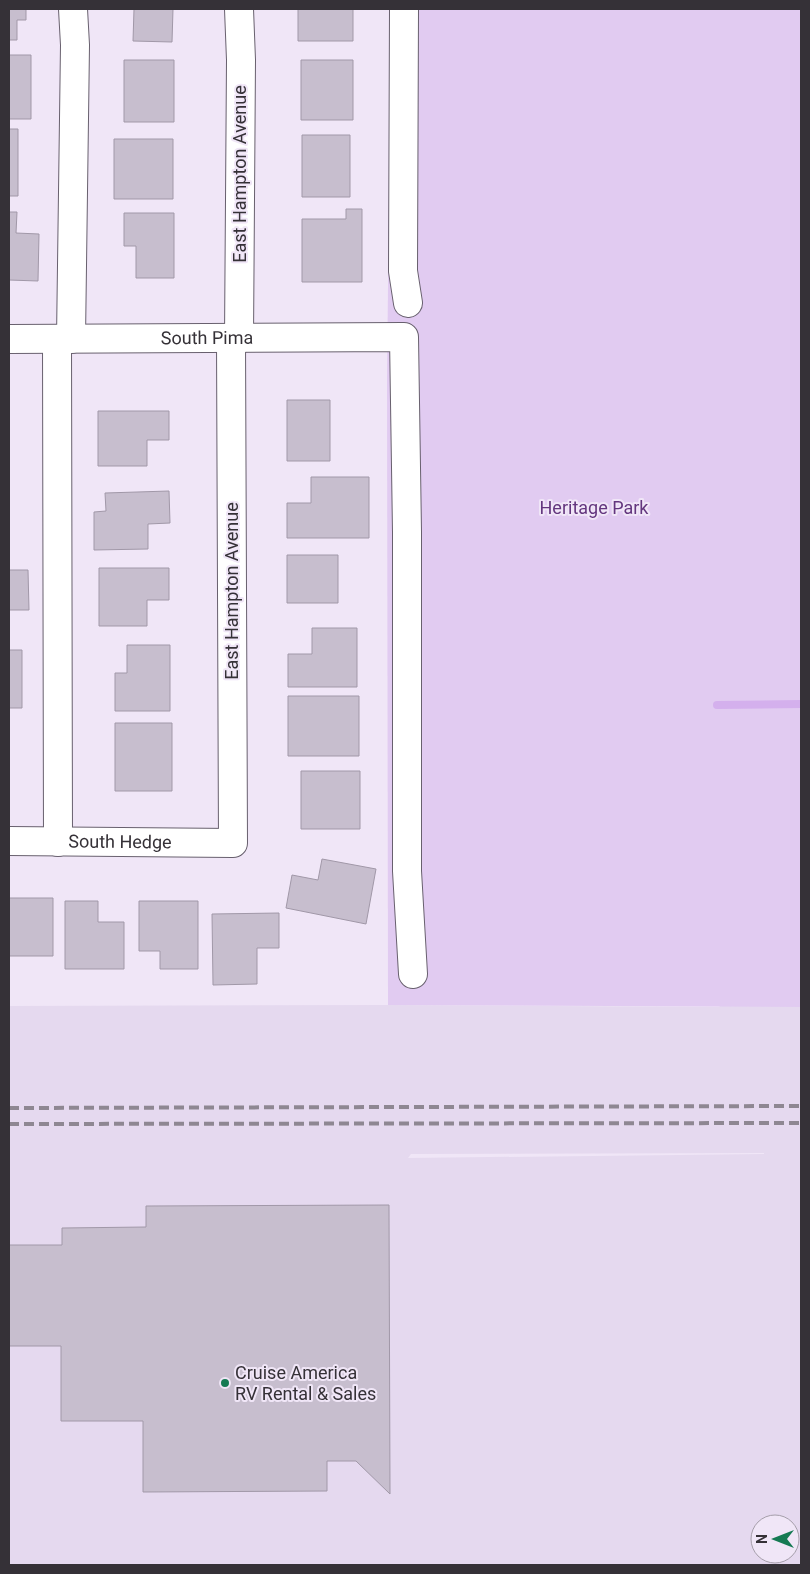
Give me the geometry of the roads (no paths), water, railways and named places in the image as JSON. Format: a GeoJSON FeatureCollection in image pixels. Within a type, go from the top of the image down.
{"type":"FeatureCollection","features":[{"type":"Feature","properties":{"kind":"street"},"geometry":{"type":"LineString","coordinates":[[58,842],[64,339],[75,45],[73,9]]}},
{"type":"Feature","properties":{"kind":"street","name":"East Hampton Avenue"},"geometry":{"type":"LineString","coordinates":[[233,843],[235,339],[240,60],[239,9]]}},
{"type":"Feature","properties":{"kind":"street"},"geometry":{"type":"LineString","coordinates":[[404,9],[403,271],[408,303]]}},
{"type":"Feature","properties":{"kind":"street","name":"South Pima"},"geometry":{"type":"LineString","coordinates":[[9,339],[404,337],[407,532],[407,871],[413,974]]}},
{"type":"Feature","properties":{"kind":"street","name":"South Hedge"},"geometry":{"type":"LineString","coordinates":[[9,841],[233,843]]}},
{"type":"Feature","properties":{"kind":"waterway"},"geometry":{"type":"LineString","coordinates":[[717,705],[801,704]]}},
{"type":"Feature","properties":{"kind":"railway"},"geometry":{"type":"LineString","coordinates":[[9,1108],[801,1106]]}},
{"type":"Feature","properties":{"kind":"railway"},"geometry":{"type":"LineString","coordinates":[[9,1124],[801,1123]]}},
{"type":"Feature","properties":{"kind":"place","name":"Cruise America RV Rental & Sales"},"geometry":{"type":"Point","coordinates":[225,1383]}},
{"type":"Feature","properties":{"kind":"park label","name":"Heritage Park"},"geometry":{"type":"Point","coordinates":[594,508]}}]}
